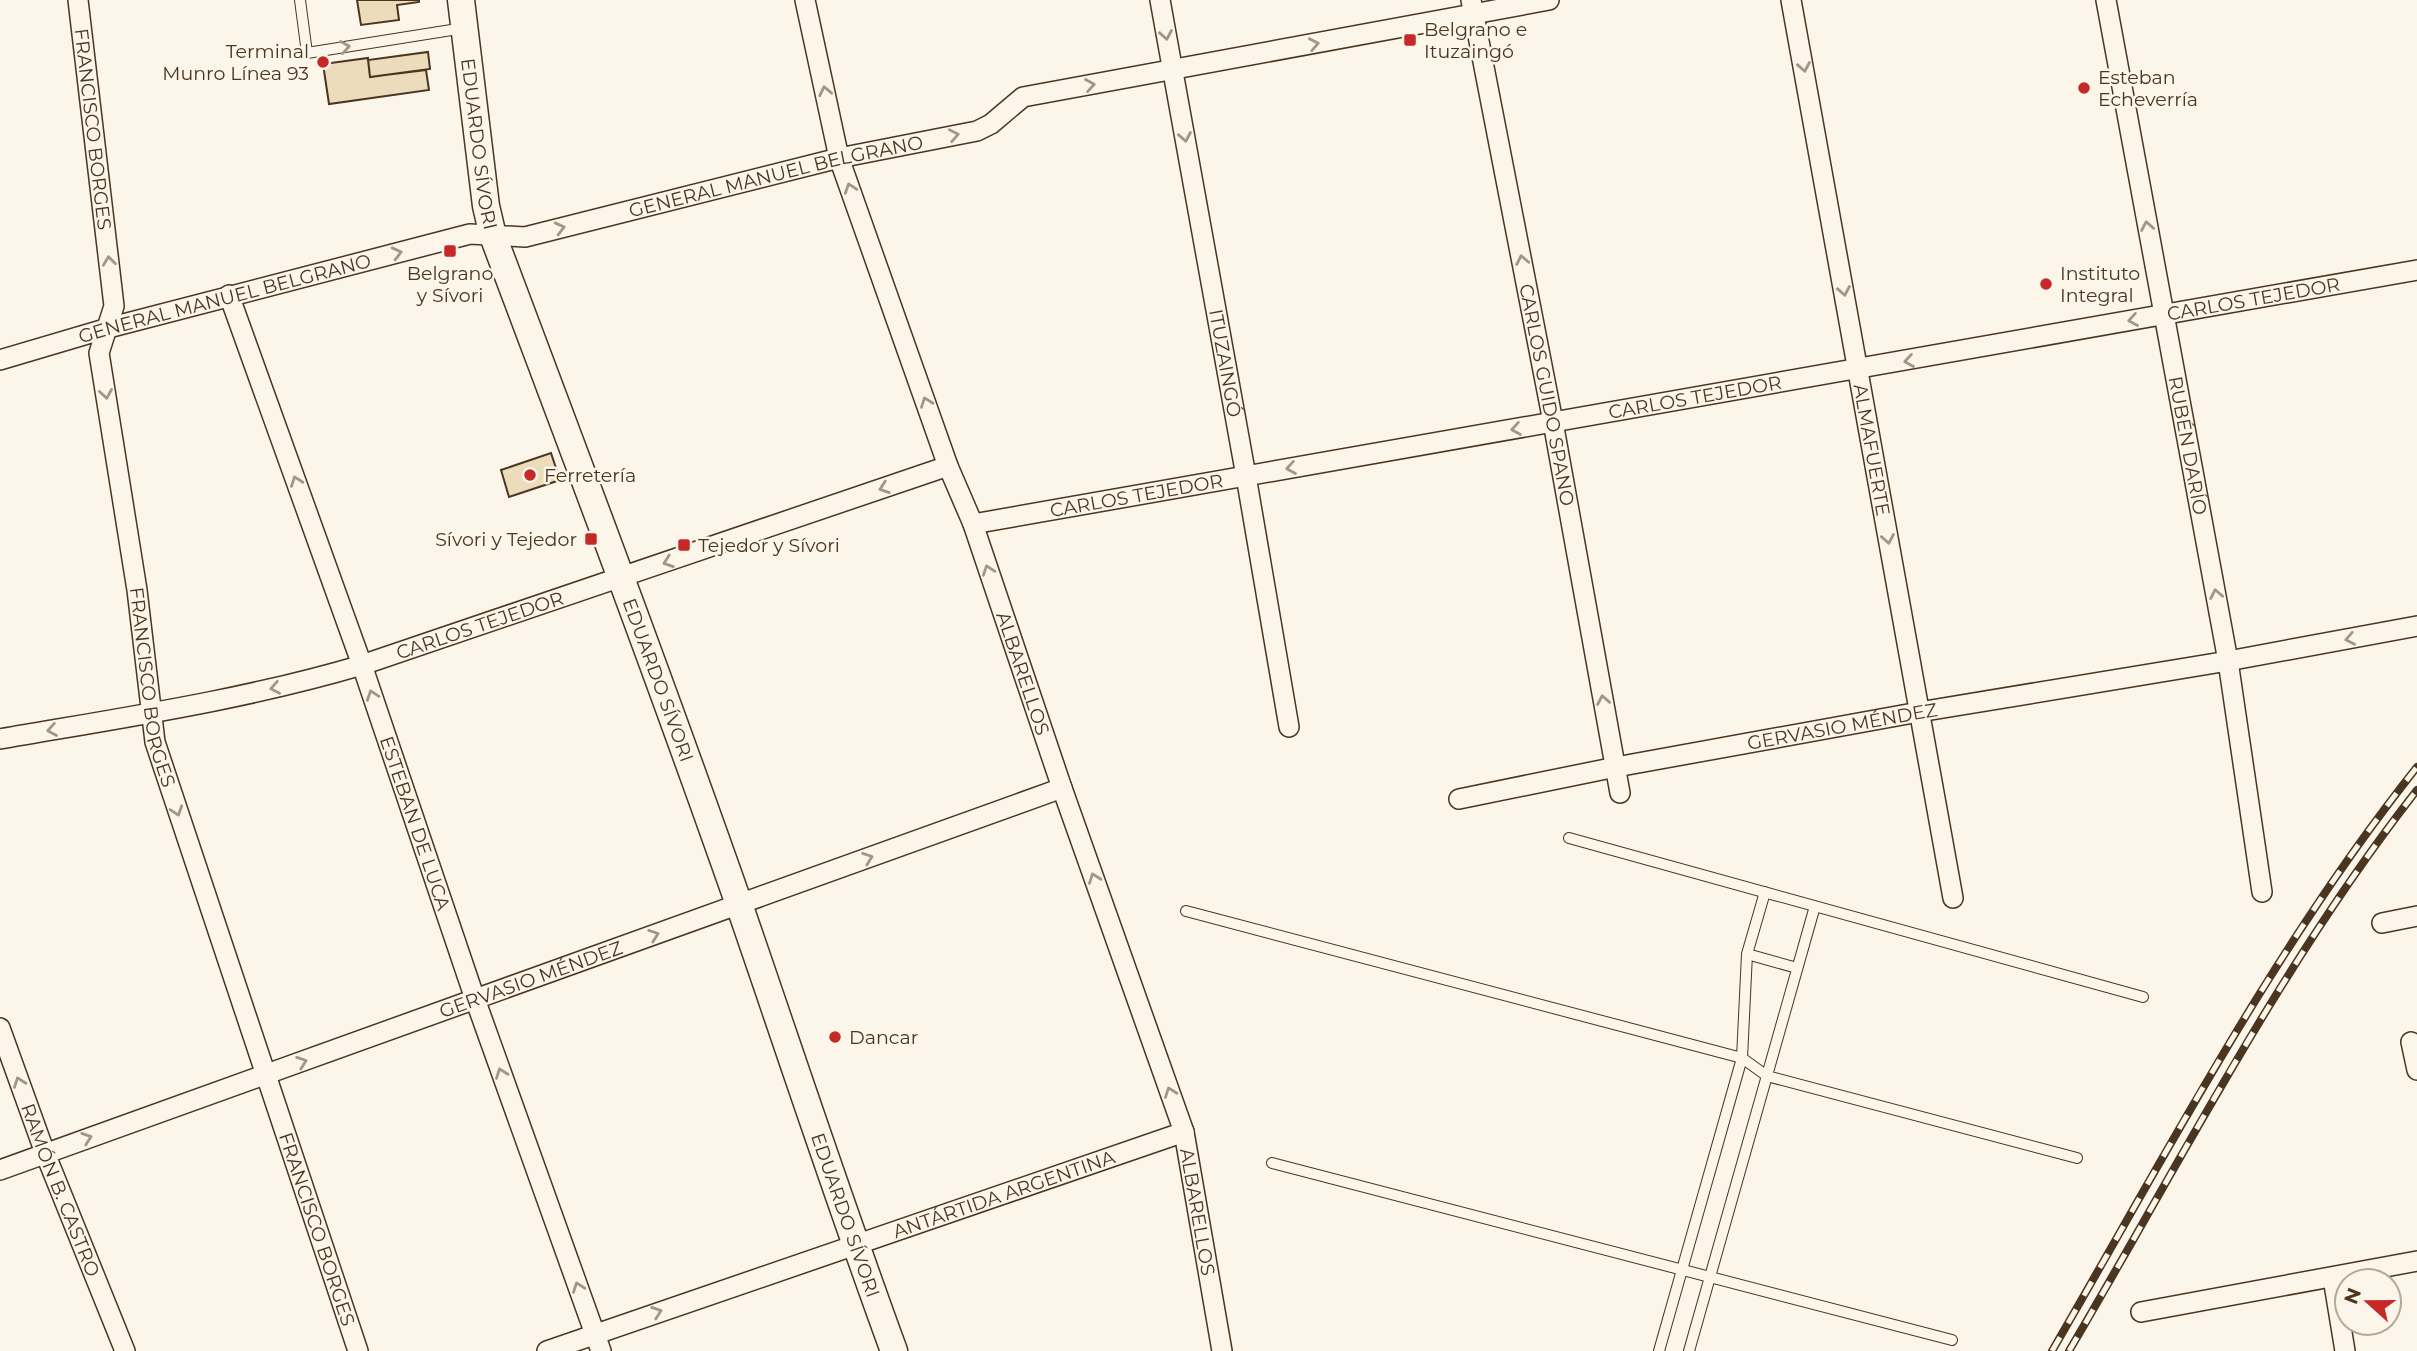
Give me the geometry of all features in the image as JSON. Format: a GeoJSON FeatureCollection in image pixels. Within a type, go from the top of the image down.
{"type":"FeatureCollection","features":[{"type":"Feature","properties":{"kind":"street","name":"FRANCISCO BORGES"},"geometry":{"type":"LineString","coordinates":[[78,0],[114,306],[99,353],[137,590],[155,742],[358,1351]]}},
{"type":"Feature","properties":{"kind":"street","name":"EDUARDO SÍVORI"},"geometry":{"type":"LineString","coordinates":[[461,0],[486,206],[493,236],[739,904],[855,1245],[894,1351]]}},
{"type":"Feature","properties":{"kind":"street","name":"ALBARELLOS"},"geometry":{"type":"LineString","coordinates":[[806,0],[839,158],[948,466],[973,524],[1062,788],[1184,1132],[1222,1351]]}},
{"type":"Feature","properties":{"kind":"street","name":"ITUZAINGÓ"},"geometry":{"type":"LineString","coordinates":[[1160,0],[1289,727]]}},
{"type":"Feature","properties":{"kind":"street","name":"GENERAL MANUEL BELGRANO"},"geometry":{"type":"LineString","coordinates":[[0,360],[229,295],[470,234],[525,237],[839,158],[977,131],[991,124],[1023,97],[1173,70],[1473,7],[1549,0]]}},
{"type":"Feature","properties":{"kind":"street","name":"ALMAFUERTE"},"geometry":{"type":"LineString","coordinates":[[1791,0],[1952,898]]}},
{"type":"Feature","properties":{"kind":"street","name":"RUBÉN DARÍO"},"geometry":{"type":"LineString","coordinates":[[2106,0],[2228,662],[2262,892]]}},
{"type":"Feature","properties":{"kind":"street","name":"CARLOS GUIDO SPANO"},"geometry":{"type":"LineString","coordinates":[[1473,7],[1553,422],[1620,793]]}},
{"type":"Feature","properties":{"kind":"street","name":"CARLOS TEJEDOR"},"geometry":{"type":"LineString","coordinates":[[973,524],[2417,270]]}},
{"type":"Feature","properties":{"kind":"street","name":"ESTEBAN DE LUCA"},"geometry":{"type":"LineString","coordinates":[[229,295],[362,665],[475,999],[598,1342]]}},
{"type":"Feature","properties":{"kind":"street","name":"CARLOS TEJEDOR"},"geometry":{"type":"LineString","coordinates":[[0,739],[151,713],[305,682],[948,466]]}},
{"type":"Feature","properties":{"kind":"street","name":"GERVASIO MÉNDEZ"},"geometry":{"type":"LineString","coordinates":[[1460,799],[1919,712],[2228,662],[2417,626]]}},
{"type":"Feature","properties":{"kind":"street","name":"GERVASIO MÉNDEZ"},"geometry":{"type":"LineString","coordinates":[[0,1170],[1062,788]]}},
{"type":"Feature","properties":{"kind":"street"},"geometry":{"type":"LineString","coordinates":[[2382,923],[2417,916]]}},
{"type":"Feature","properties":{"kind":"street","name":"RAMÓN B. CASTRO"},"geometry":{"type":"LineString","coordinates":[[0,1028],[45,1153],[125,1351]]}},
{"type":"Feature","properties":{"kind":"street"},"geometry":{"type":"LineString","coordinates":[[2411,1042],[2417,1070]]}},
{"type":"Feature","properties":{"kind":"street","name":"ANTÁRTIDA ARGENTINA"},"geometry":{"type":"LineString","coordinates":[[547,1351],[598,1342],[855,1245],[1184,1132]]}},
{"type":"Feature","properties":{"kind":"street"},"geometry":{"type":"LineString","coordinates":[[2387,1267],[2417,1261]]}},
{"type":"Feature","properties":{"kind":"street"},"geometry":{"type":"LineString","coordinates":[[2141,1312],[2333,1278]]}},
{"type":"Feature","properties":{"kind":"lane"},"geometry":{"type":"LineString","coordinates":[[300,0],[307,53],[464,28]]}},
{"type":"Feature","properties":{"kind":"lane"},"geometry":{"type":"LineString","coordinates":[[1569,838],[2143,997]]}},
{"type":"Feature","properties":{"kind":"lane"},"geometry":{"type":"LineString","coordinates":[[1659,1351],[1741,1058],[1747,954],[1765,892]]}},
{"type":"Feature","properties":{"kind":"lane"},"geometry":{"type":"LineString","coordinates":[[1689,1351],[1815,906]]}},
{"type":"Feature","properties":{"kind":"lane"},"geometry":{"type":"LineString","coordinates":[[1185,911],[1741,1058],[1767,1076],[2077,1158]]}},
{"type":"Feature","properties":{"kind":"lane"},"geometry":{"type":"LineString","coordinates":[[1747,954],[1797,968]]}},
{"type":"Feature","properties":{"kind":"lane"},"geometry":{"type":"LineString","coordinates":[[1272,1163],[1952,1340]]}},
{"type":"Feature","properties":{"kind":"building"},"geometry":{"type":"Polygon","coordinates":[[[357,0],[419,2],[397,5],[399,20],[361,25],[357,0]]]}},
{"type":"Feature","properties":{"kind":"building"},"geometry":{"type":"Polygon","coordinates":[[[428,52],[430,69],[370,77],[368,60],[428,52]]]}},
{"type":"Feature","properties":{"kind":"building"},"geometry":{"type":"Polygon","coordinates":[[[368,58],[370,77],[426,70],[429,90],[329,104],[323,64],[368,58]]]}},
{"type":"Feature","properties":{"kind":"building","name":"Ferretería"},"geometry":{"type":"Polygon","coordinates":[[[551,453],[560,480],[509,497],[501,470],[551,453]]]}},
{"type":"Feature","properties":{"kind":"railway"},"geometry":{"type":"LineString","coordinates":[[2052,1351],[2180,1127],[2269,979],[2316,906],[2417,767]]}},
{"type":"Feature","properties":{"kind":"railway"},"geometry":{"type":"LineString","coordinates":[[2069,1351],[2277,994],[2321,924],[2417,790]]}},
{"type":"Feature","properties":{"kind":"place","name":"Belgrano e Ituzaingó"},"geometry":{"type":"Point","coordinates":[1410,40]}},
{"type":"Feature","properties":{"kind":"place","name":"Terminal Munro Línea 93"},"geometry":{"type":"Point","coordinates":[323,62]}},
{"type":"Feature","properties":{"kind":"place","name":"Esteban Echeverría"},"geometry":{"type":"Point","coordinates":[2084,88]}},
{"type":"Feature","properties":{"kind":"place","name":"Belgrano y Sívori"},"geometry":{"type":"Point","coordinates":[450,251]}},
{"type":"Feature","properties":{"kind":"place","name":"Instituto Integral"},"geometry":{"type":"Point","coordinates":[2046,284]}},
{"type":"Feature","properties":{"kind":"place","name":"Ferretería"},"geometry":{"type":"Point","coordinates":[530,475]}},
{"type":"Feature","properties":{"kind":"place","name":"Sívori y Tejedor"},"geometry":{"type":"Point","coordinates":[591,539]}},
{"type":"Feature","properties":{"kind":"place","name":"Tejedor y Sívori"},"geometry":{"type":"Point","coordinates":[684,545]}},
{"type":"Feature","properties":{"kind":"place","name":"Dancar"},"geometry":{"type":"Point","coordinates":[835,1037]}}]}
